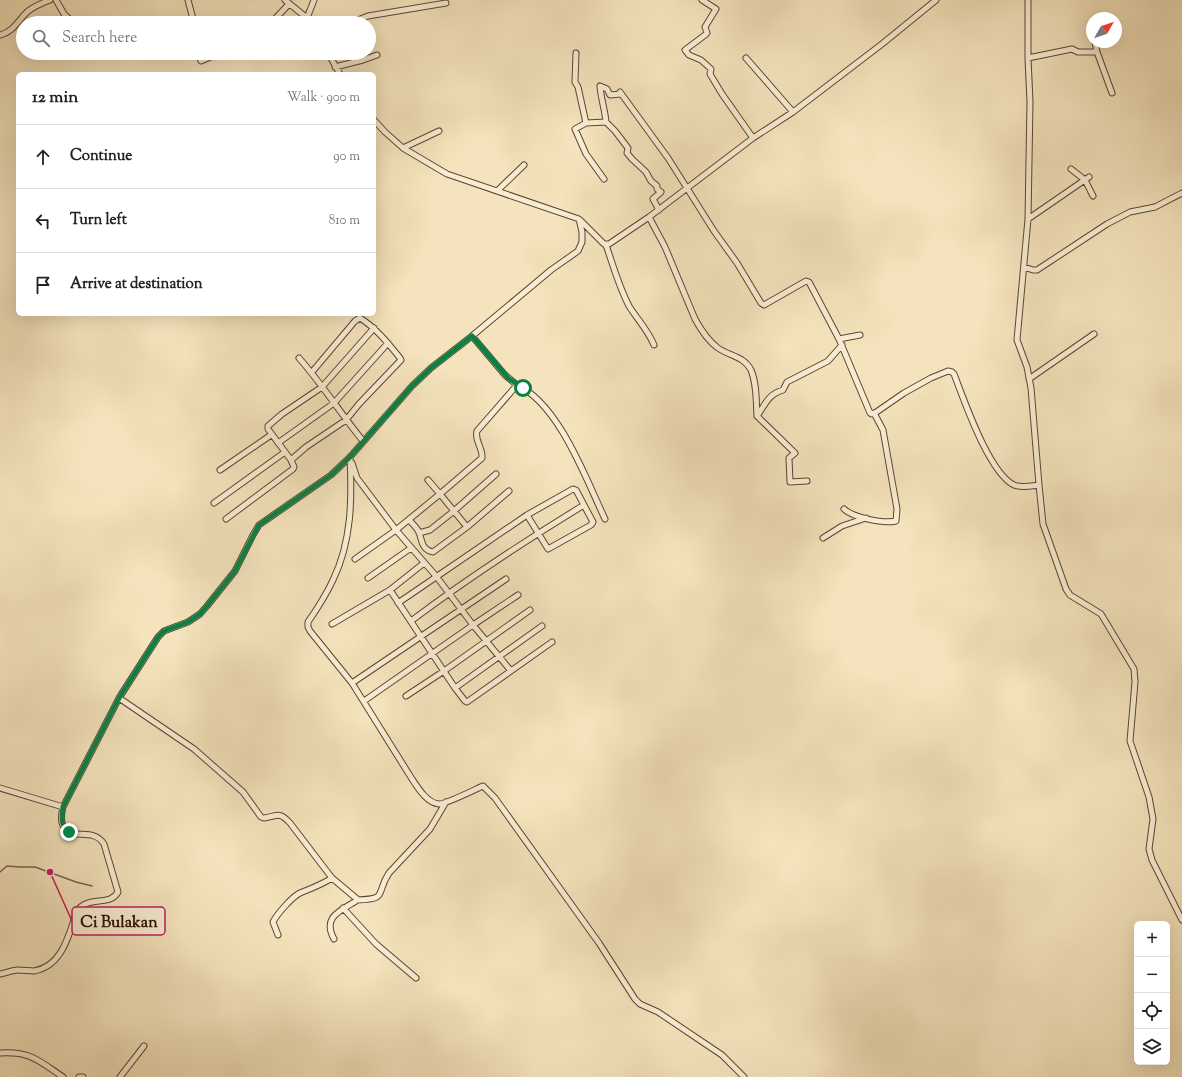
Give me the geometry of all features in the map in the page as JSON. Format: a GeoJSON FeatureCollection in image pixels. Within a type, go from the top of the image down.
{"type":"FeatureCollection","features":[{"type":"Feature","properties":{"kind":"street"},"geometry":{"type":"LineString","coordinates":[[24,16],[36,5],[50,0]]}},
{"type":"Feature","properties":{"kind":"street"},"geometry":{"type":"LineString","coordinates":[[56,0],[66,16]]}},
{"type":"Feature","properties":{"kind":"street"},"geometry":{"type":"LineString","coordinates":[[188,0],[192,16]]}},
{"type":"Feature","properties":{"kind":"street"},"geometry":{"type":"LineString","coordinates":[[308,16],[314,0]]}},
{"type":"Feature","properties":{"kind":"street"},"geometry":{"type":"LineString","coordinates":[[702,0],[716,9],[705,27],[705,35],[685,50],[689,55],[701,60],[710,69],[710,74],[722,94],[753,138]]}},
{"type":"Feature","properties":{"kind":"street"},"geometry":{"type":"LineString","coordinates":[[606,245],[659,210],[753,138],[793,112],[882,44],[936,0]]}},
{"type":"Feature","properties":{"kind":"street"},"geometry":{"type":"LineString","coordinates":[[1028,0],[1030,102],[1028,219],[1016,340],[1027,367],[1029,379],[1043,524],[1066,590],[1070,595],[1101,614],[1134,669],[1135,682],[1130,741],[1147,790],[1153,819],[1149,849],[1152,860],[1182,920]]}},
{"type":"Feature","properties":{"kind":"street"},"geometry":{"type":"LineString","coordinates":[[277,16],[287,2],[304,16]]}},
{"type":"Feature","properties":{"kind":"street"},"geometry":{"type":"LineString","coordinates":[[368,16],[446,3]]}},
{"type":"Feature","properties":{"kind":"street"},"geometry":{"type":"LineString","coordinates":[[0,35],[10,31],[16,24]]}},
{"type":"Feature","properties":{"kind":"street"},"geometry":{"type":"LineString","coordinates":[[1096,48],[1112,93]]}},
{"type":"Feature","properties":{"kind":"street"},"geometry":{"type":"LineString","coordinates":[[1028,58],[1072,49],[1078,52],[1097,52]]}},
{"type":"Feature","properties":{"kind":"street"},"geometry":{"type":"LineString","coordinates":[[576,53],[575,82],[578,87],[586,123]]}},
{"type":"Feature","properties":{"kind":"street"},"geometry":{"type":"LineString","coordinates":[[746,58],[793,112]]}},
{"type":"Feature","properties":{"kind":"street"},"geometry":{"type":"LineString","coordinates":[[332,60],[339,72]]}},
{"type":"Feature","properties":{"kind":"street"},"geometry":{"type":"LineString","coordinates":[[336,67],[363,60]]}},
{"type":"Feature","properties":{"kind":"street"},"geometry":{"type":"LineString","coordinates":[[659,210],[652,199],[661,192],[651,181],[646,172],[627,153],[628,148],[606,122],[600,86],[607,89],[610,95],[621,93],[668,158],[714,231],[737,263],[761,303],[764,304],[808,281],[810,283],[842,345],[870,413],[874,413],[883,430],[897,513],[896,521],[892,522],[866,518],[853,515],[844,509]]}},
{"type":"Feature","properties":{"kind":"street"},"geometry":{"type":"LineString","coordinates":[[376,122],[403,148],[447,174],[580,219],[606,245],[629,305],[649,333],[654,345]]}},
{"type":"Feature","properties":{"kind":"street"},"geometry":{"type":"LineString","coordinates":[[604,179],[586,154],[575,129],[586,123],[606,122]]}},
{"type":"Feature","properties":{"kind":"street"},"geometry":{"type":"LineString","coordinates":[[403,148],[439,131]]}},
{"type":"Feature","properties":{"kind":"street"},"geometry":{"type":"LineString","coordinates":[[497,191],[524,165]]}},
{"type":"Feature","properties":{"kind":"street"},"geometry":{"type":"LineString","coordinates":[[1071,169],[1087,179],[1093,196]]}},
{"type":"Feature","properties":{"kind":"street"},"geometry":{"type":"LineString","coordinates":[[1028,219],[1087,179]]}},
{"type":"Feature","properties":{"kind":"street"},"geometry":{"type":"LineString","coordinates":[[1024,266],[1037,270],[1113,221],[1130,212],[1155,207],[1182,193]]}},
{"type":"Feature","properties":{"kind":"street"},"geometry":{"type":"LineString","coordinates":[[649,217],[665,247],[700,329],[715,345],[727,354],[739,357],[750,369],[755,384],[757,416],[795,453],[789,458],[790,482],[807,481]]}},
{"type":"Feature","properties":{"kind":"street"},"geometry":{"type":"LineString","coordinates":[[0,974],[18,970],[35,971],[49,964],[58,957],[62,951],[77,911],[80,907],[87,903],[112,899],[118,892],[102,840],[94,835],[77,834],[67,830],[61,821],[63,807],[119,698],[158,637],[164,631],[188,622],[200,614],[235,571],[259,525],[331,475],[350,457],[412,386],[431,368],[551,270],[578,251],[582,242],[580,219]]}},
{"type":"Feature","properties":{"kind":"street"},"geometry":{"type":"LineString","coordinates":[[291,460],[306,447],[346,420],[359,404],[400,362],[400,358],[374,328],[358,318],[312,372]]}},
{"type":"Feature","properties":{"kind":"street"},"geometry":{"type":"LineString","coordinates":[[226,519],[294,467],[291,460],[271,435],[268,426],[282,414],[322,387],[374,328]]}},
{"type":"Feature","properties":{"kind":"street"},"geometry":{"type":"LineString","coordinates":[[1029,379],[1094,334]]}},
{"type":"Feature","properties":{"kind":"street"},"geometry":{"type":"LineString","coordinates":[[839,339],[860,335]]}},
{"type":"Feature","properties":{"kind":"street"},"geometry":{"type":"LineString","coordinates":[[472,336],[501,371],[542,403],[556,420],[568,441],[605,519]]}},
{"type":"Feature","properties":{"kind":"street"},"geometry":{"type":"LineString","coordinates":[[278,443],[334,404],[388,343]]}},
{"type":"Feature","properties":{"kind":"street"},"geometry":{"type":"LineString","coordinates":[[757,416],[774,392],[783,390],[787,382],[828,361],[842,345]]}},
{"type":"Feature","properties":{"kind":"street"},"geometry":{"type":"LineString","coordinates":[[299,358],[312,372],[334,404],[363,441]]}},
{"type":"Feature","properties":{"kind":"street"},"geometry":{"type":"LineString","coordinates":[[874,413],[915,387],[948,371],[952,372],[987,451],[1002,474],[1015,485],[1021,487],[1039,485]]}},
{"type":"Feature","properties":{"kind":"street"},"geometry":{"type":"LineString","coordinates":[[355,559],[409,520],[482,458],[482,451],[476,437],[477,430],[517,385]]}},
{"type":"Feature","properties":{"kind":"street"},"geometry":{"type":"LineString","coordinates":[[220,470],[271,435]]}},
{"type":"Feature","properties":{"kind":"street"},"geometry":{"type":"LineString","coordinates":[[214,503],[285,452]]}},
{"type":"Feature","properties":{"kind":"street"},"geometry":{"type":"LineString","coordinates":[[350,457],[357,478],[396,530],[436,576],[511,671]]}},
{"type":"Feature","properties":{"kind":"street"},"geometry":{"type":"LineString","coordinates":[[350,457],[352,492],[350,524],[347,540],[333,580],[308,622],[310,631],[352,683],[422,794],[438,804],[483,786],[490,792],[599,943],[635,999],[640,1004],[658,1012],[722,1054],[744,1077]]}},
{"type":"Feature","properties":{"kind":"street"},"geometry":{"type":"LineString","coordinates":[[419,533],[430,530],[496,474]]}},
{"type":"Feature","properties":{"kind":"street"},"geometry":{"type":"LineString","coordinates":[[428,480],[466,527]]}},
{"type":"Feature","properties":{"kind":"street"},"geometry":{"type":"LineString","coordinates":[[398,603],[527,515],[574,488],[592,521],[591,525],[548,549],[527,515]]}},
{"type":"Feature","properties":{"kind":"street"},"geometry":{"type":"LineString","coordinates":[[409,520],[419,533],[422,544],[429,551],[433,552],[509,491]]}},
{"type":"Feature","properties":{"kind":"street"},"geometry":{"type":"LineString","coordinates":[[411,621],[449,593],[538,533],[584,505]]}},
{"type":"Feature","properties":{"kind":"street"},"geometry":{"type":"LineString","coordinates":[[824,538],[842,526],[866,518]]}},
{"type":"Feature","properties":{"kind":"street"},"geometry":{"type":"LineString","coordinates":[[368,578],[411,548]]}},
{"type":"Feature","properties":{"kind":"street"},"geometry":{"type":"LineString","coordinates":[[332,624],[390,590],[424,563]]}},
{"type":"Feature","properties":{"kind":"street"},"geometry":{"type":"LineString","coordinates":[[352,683],[506,579]]}},
{"type":"Feature","properties":{"kind":"street"},"geometry":{"type":"LineString","coordinates":[[390,590],[455,688],[467,702],[552,642]]}},
{"type":"Feature","properties":{"kind":"street"},"geometry":{"type":"LineString","coordinates":[[364,701],[518,595]]}},
{"type":"Feature","properties":{"kind":"street"},"geometry":{"type":"LineString","coordinates":[[406,696],[530,610]]}},
{"type":"Feature","properties":{"kind":"street"},"geometry":{"type":"LineString","coordinates":[[455,688],[542,626]]}},
{"type":"Feature","properties":{"kind":"street"},"geometry":{"type":"LineString","coordinates":[[119,698],[194,749],[243,792],[261,817],[268,818],[278,815],[284,817],[308,845],[332,878],[357,900]]}},
{"type":"Feature","properties":{"kind":"street"},"geometry":{"type":"LineString","coordinates":[[0,788],[63,807]]}},
{"type":"Feature","properties":{"kind":"street"},"geometry":{"type":"LineString","coordinates":[[334,939],[329,925],[338,912],[357,900],[371,900],[379,896],[389,873],[430,829],[446,802]]}},
{"type":"Feature","properties":{"kind":"street"},"geometry":{"type":"LineString","coordinates":[[278,935],[273,925],[273,920],[292,899],[300,893],[321,885],[332,878]]}},
{"type":"Feature","properties":{"kind":"street"},"geometry":{"type":"LineString","coordinates":[[344,908],[376,944],[416,978]]}},
{"type":"Feature","properties":{"kind":"street"},"geometry":{"type":"LineString","coordinates":[[120,1077],[144,1046]]}},
{"type":"Feature","properties":{"kind":"street"},"geometry":{"type":"LineString","coordinates":[[0,1053],[24,1054],[32,1057],[63,1077]]}},
{"type":"Feature","properties":{"kind":"waterway"},"geometry":{"type":"LineString","coordinates":[[0,872],[7,866],[35,867],[76,882],[92,886]]}},
{"type":"Feature","properties":{"kind":"place","name":"Ci Bulakan"},"geometry":{"type":"Point","coordinates":[50,872]}},
{"type":"Feature","properties":{"kind":"route"},"geometry":{"type":"LineString","coordinates":[[69,832],[61,821],[63,807],[119,698],[158,637],[164,631],[188,622],[200,614],[222,588],[235,571],[259,525],[331,475],[350,457],[412,386],[431,368],[472,336],[508,378],[523,388]]}}]}
